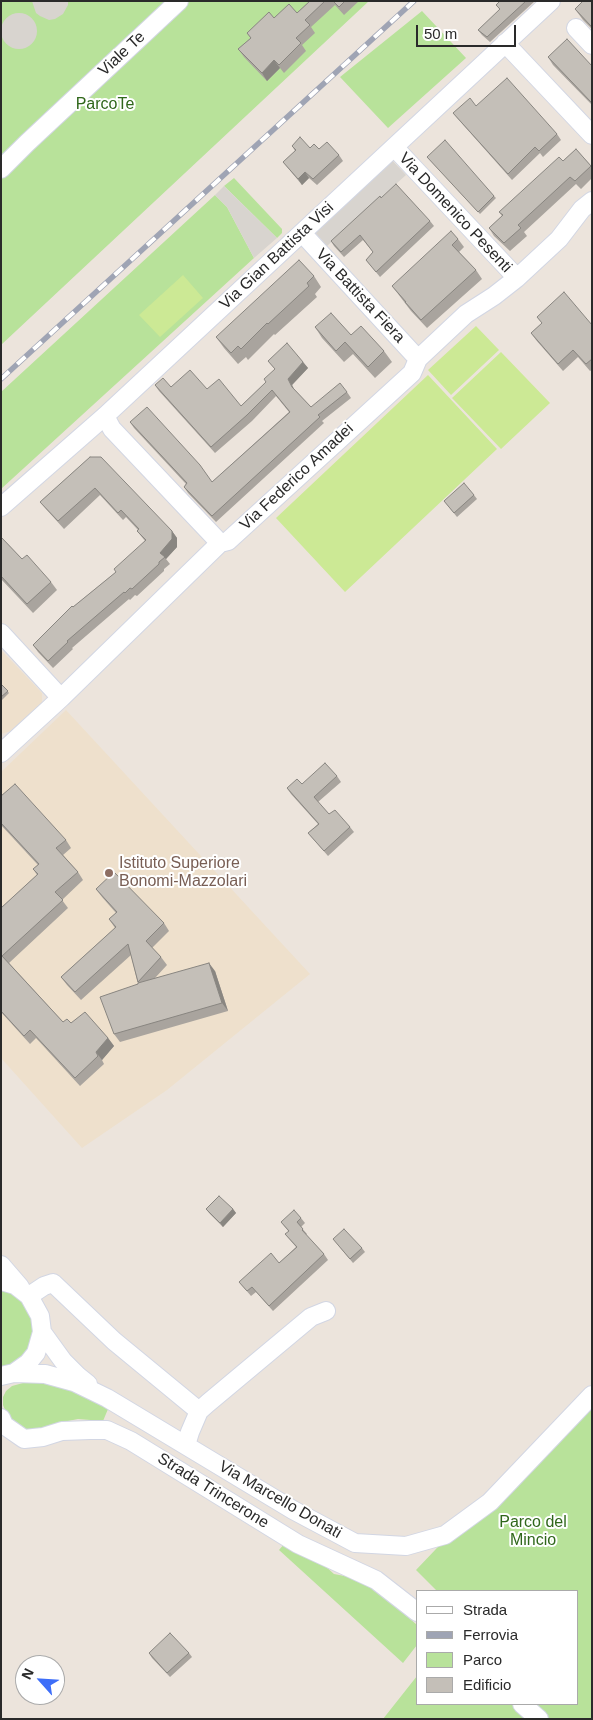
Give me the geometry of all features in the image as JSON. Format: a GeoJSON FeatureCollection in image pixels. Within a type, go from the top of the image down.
{"type":"FeatureCollection","features":[{"type":"Feature","properties":{"kind":"street","name":"Viale Te"},"geometry":{"type":"LineString","coordinates":[[1,169],[179,1]]}},
{"type":"Feature","properties":{"kind":"street","name":"Via Gian Battista Visi"},"geometry":{"type":"LineString","coordinates":[[1,508],[105,416],[551,1]]}},
{"type":"Feature","properties":{"kind":"street"},"geometry":{"type":"LineString","coordinates":[[576,28],[592,45]]}},
{"type":"Feature","properties":{"kind":"street"},"geometry":{"type":"LineString","coordinates":[[505,43],[592,135]]}},
{"type":"Feature","properties":{"kind":"street","name":"Via Domenico Pesenti"},"geometry":{"type":"LineString","coordinates":[[394,147],[517,278]]}},
{"type":"Feature","properties":{"kind":"street","name":"Via Federico Amadei"},"geometry":{"type":"LineString","coordinates":[[1,754],[220,543],[228,541],[412,373],[418,359],[466,314],[517,278],[558,239],[582,209],[592,201]]}},
{"type":"Feature","properties":{"kind":"street","name":"Via Battista Fiera"},"geometry":{"type":"LineString","coordinates":[[302,233],[418,359]]}},
{"type":"Feature","properties":{"kind":"street"},"geometry":{"type":"LineString","coordinates":[[105,416],[112,429],[220,543]]}},
{"type":"Feature","properties":{"kind":"street"},"geometry":{"type":"LineString","coordinates":[[1,633],[61,698]]}},
{"type":"Feature","properties":{"kind":"street","name":"Via Marcello Donati"},"geometry":{"type":"LineString","coordinates":[[1,1265],[26,1293],[40,1316],[42,1332],[36,1352],[28,1363],[7,1375]]}},
{"type":"Feature","properties":{"kind":"street"},"geometry":{"type":"LineString","coordinates":[[1,1281],[15,1285],[26,1293],[53,1284],[114,1340],[199,1411]]}},
{"type":"Feature","properties":{"kind":"street"},"geometry":{"type":"LineString","coordinates":[[186,1445],[199,1411],[311,1317],[326,1312]]}},
{"type":"Feature","properties":{"kind":"street","name":"Via Marcello Donati"},"geometry":{"type":"LineString","coordinates":[[42,1332],[63,1361],[78,1376],[107,1398]]}},
{"type":"Feature","properties":{"kind":"street","name":"Via Marcello Donati"},"geometry":{"type":"LineString","coordinates":[[7,1375],[45,1374],[74,1382],[107,1398],[293,1510],[355,1543],[406,1546],[444,1534],[490,1502],[592,1395]]}},
{"type":"Feature","properties":{"kind":"street","name":"Strada Trincerone"},"geometry":{"type":"LineString","coordinates":[[1,1418],[4,1425],[24,1439],[43,1437],[62,1431],[107,1430],[131,1441],[298,1544],[376,1580],[416,1611]]}},
{"type":"Feature","properties":{"kind":"street"},"geometry":{"type":"LineString","coordinates":[[523,1705],[539,1719]]}},
{"type":"Feature","properties":{"kind":"shaded area"},"geometry":{"type":"Polygon","coordinates":[[[32,1],[68,1],[68,5],[63,14],[49,20],[36,13],[32,1]]]}},
{"type":"Feature","properties":{"kind":"shaded area"},"geometry":{"type":"Polygon","coordinates":[[[19,13],[32,18],[37,31],[32,44],[19,49],[6,44],[1,31],[6,18],[19,13]]]}},
{"type":"Feature","properties":{"kind":"shaded area"},"geometry":{"type":"Polygon","coordinates":[[[389,157],[406,175],[327,246],[313,230],[389,157]]]}},
{"type":"Feature","properties":{"kind":"shaded area"},"geometry":{"type":"Polygon","coordinates":[[[224,186],[277,238],[254,258],[227,207],[215,195],[224,186]]]}},
{"type":"Feature","properties":{"kind":"shaded area"},"geometry":{"type":"Polygon","coordinates":[[[1,650],[42,693],[42,704],[11,731],[1,734],[1,650]]]}},
{"type":"Feature","properties":{"kind":"shaded area","name":"Istituto Superiore Bonomi-Mazzolari"},"geometry":{"type":"Polygon","coordinates":[[[66,710],[310,974],[167,1090],[82,1148],[1,1058],[1,772],[66,710]]]}},
{"type":"Feature","properties":{"kind":"green space","name":"ParcoTe"},"geometry":{"type":"Polygon","coordinates":[[[1,1],[369,1],[1,345],[1,1]]]}},
{"type":"Feature","properties":{"kind":"green space"},"geometry":{"type":"Polygon","coordinates":[[[422,11],[466,58],[388,128],[340,77],[422,11]]]}},
{"type":"Feature","properties":{"kind":"green space"},"geometry":{"type":"Polygon","coordinates":[[[234,178],[282,229],[282,233],[277,238],[224,186],[234,178]]]}},
{"type":"Feature","properties":{"kind":"green space"},"geometry":{"type":"Polygon","coordinates":[[[215,195],[227,207],[254,258],[1,489],[1,392],[215,195]]]}},
{"type":"Feature","properties":{"kind":"green space"},"geometry":{"type":"Polygon","coordinates":[[[183,275],[203,298],[160,337],[139,315],[183,275]]]}},
{"type":"Feature","properties":{"kind":"green space"},"geometry":{"type":"Polygon","coordinates":[[[476,326],[499,350],[451,395],[428,370],[476,326]]]}},
{"type":"Feature","properties":{"kind":"green space"},"geometry":{"type":"Polygon","coordinates":[[[501,352],[550,403],[501,449],[452,398],[501,352]]]}},
{"type":"Feature","properties":{"kind":"green space"},"geometry":{"type":"Polygon","coordinates":[[[428,375],[497,449],[345,592],[276,518],[428,375]]]}},
{"type":"Feature","properties":{"kind":"green space"},"geometry":{"type":"Polygon","coordinates":[[[1,1290],[12,1293],[23,1301],[31,1312],[34,1324],[34,1337],[29,1349],[21,1359],[10,1366],[1,1368],[1,1290]]]}},
{"type":"Feature","properties":{"kind":"green space"},"geometry":{"type":"Polygon","coordinates":[[[37,1382],[66,1386],[108,1409],[103,1421],[78,1419],[63,1422],[45,1430],[29,1432],[17,1429],[7,1415],[3,1405],[3,1397],[12,1386],[37,1382]]]}},
{"type":"Feature","properties":{"kind":"green space","name":"Parco del Mincio"},"geometry":{"type":"Polygon","coordinates":[[[592,1385],[592,1719],[383,1719],[416,1677],[416,1705],[578,1705],[578,1590],[436,1590],[416,1570],[592,1385]]]}},
{"type":"Feature","properties":{"kind":"green space"},"geometry":{"type":"Polygon","coordinates":[[[285,1543],[324,1565],[334,1574],[365,1580],[416,1624],[416,1646],[403,1663],[279,1550],[285,1543]]]}},
{"type":"Feature","properties":{"kind":"building"},"geometry":{"type":"Polygon","coordinates":[[[310,1],[325,1],[305,20],[310,25],[296,38],[301,43],[279,65],[274,60],[262,73],[238,49],[251,38],[247,33],[269,12],[274,18],[289,4],[297,13],[310,1]]]}},
{"type":"Feature","properties":{"kind":"building"},"geometry":{"type":"Polygon","coordinates":[[[333,1],[345,1],[339,7],[333,1]]]}},
{"type":"Feature","properties":{"kind":"building"},"geometry":{"type":"Polygon","coordinates":[[[500,1],[526,1],[487,37],[478,30],[500,9],[496,5],[500,1]]]}},
{"type":"Feature","properties":{"kind":"building"},"geometry":{"type":"Polygon","coordinates":[[[583,1],[592,1],[591,26],[575,9],[583,1]]]}},
{"type":"Feature","properties":{"kind":"building"},"geometry":{"type":"Polygon","coordinates":[[[567,39],[592,66],[591,102],[548,57],[567,39]]]}},
{"type":"Feature","properties":{"kind":"building"},"geometry":{"type":"Polygon","coordinates":[[[507,78],[557,134],[539,151],[535,147],[508,174],[453,113],[470,98],[476,106],[507,78]]]}},
{"type":"Feature","properties":{"kind":"building"},"geometry":{"type":"Polygon","coordinates":[[[300,137],[310,148],[314,144],[319,149],[327,142],[339,155],[313,179],[305,172],[298,179],[283,162],[296,150],[292,146],[300,137]]]}},
{"type":"Feature","properties":{"kind":"building"},"geometry":{"type":"Polygon","coordinates":[[[445,140],[494,196],[478,212],[427,157],[445,140]]]}},
{"type":"Feature","properties":{"kind":"building"},"geometry":{"type":"Polygon","coordinates":[[[576,149],[591,166],[575,181],[570,177],[518,225],[521,228],[504,243],[489,228],[503,215],[499,212],[559,157],[563,161],[576,149]]]}},
{"type":"Feature","properties":{"kind":"building"},"geometry":{"type":"Polygon","coordinates":[[[396,184],[430,221],[376,272],[366,260],[373,252],[360,235],[341,252],[331,241],[380,196],[381,198],[396,184]]]}},
{"type":"Feature","properties":{"kind":"building"},"geometry":{"type":"Polygon","coordinates":[[[451,231],[458,239],[452,245],[476,270],[421,320],[392,286],[451,231]]]}},
{"type":"Feature","properties":{"kind":"building"},"geometry":{"type":"Polygon","coordinates":[[[299,260],[314,276],[307,283],[309,286],[241,349],[238,346],[231,353],[216,337],[299,260]]]}},
{"type":"Feature","properties":{"kind":"building"},"geometry":{"type":"Polygon","coordinates":[[[564,292],[592,325],[592,359],[586,364],[573,350],[558,364],[531,333],[542,323],[537,317],[564,292]]]}},
{"type":"Feature","properties":{"kind":"building"},"geometry":{"type":"Polygon","coordinates":[[[331,313],[351,335],[361,326],[384,351],[368,367],[345,342],[336,351],[315,327],[331,313]]]}},
{"type":"Feature","properties":{"kind":"building"},"geometry":{"type":"Polygon","coordinates":[[[287,343],[303,362],[288,379],[292,387],[311,407],[340,383],[347,392],[318,415],[320,417],[212,516],[184,487],[187,483],[130,422],[147,407],[200,465],[212,482],[290,412],[272,390],[211,447],[155,385],[163,378],[171,387],[190,370],[207,389],[219,379],[241,406],[266,382],[264,379],[275,369],[268,361],[287,343]]]}},
{"type":"Feature","properties":{"kind":"building"},"geometry":{"type":"Polygon","coordinates":[[[90,457],[101,457],[172,531],[172,539],[160,553],[165,557],[159,564],[132,589],[130,588],[124,592],[67,641],[48,661],[33,645],[72,606],[116,572],[114,569],[146,540],[137,531],[139,529],[121,510],[118,513],[95,488],[58,521],[40,502],[90,457]]]}},
{"type":"Feature","properties":{"kind":"building"},"geometry":{"type":"Polygon","coordinates":[[[464,483],[474,495],[454,513],[444,501],[464,483]]]}},
{"type":"Feature","properties":{"kind":"building"},"geometry":{"type":"Polygon","coordinates":[[[1,537],[22,559],[27,555],[51,582],[27,604],[1,576],[1,537]]]}},
{"type":"Feature","properties":{"kind":"building"},"geometry":{"type":"Polygon","coordinates":[[[1,684],[8,691],[1,697],[1,684]]]}},
{"type":"Feature","properties":{"kind":"building"},"geometry":{"type":"Polygon","coordinates":[[[325,763],[337,776],[314,797],[329,814],[335,810],[350,827],[324,851],[308,833],[319,824],[287,788],[297,779],[302,784],[325,763]]]}},
{"type":"Feature","properties":{"kind":"building"},"geometry":{"type":"Polygon","coordinates":[[[15,784],[66,840],[56,848],[78,872],[55,892],[63,900],[2,956],[63,1022],[67,1019],[71,1023],[85,1012],[108,1038],[96,1052],[98,1056],[75,1078],[30,1030],[24,1036],[1,1011],[1,908],[38,874],[33,869],[39,864],[1,823],[1,796],[15,784]]]}},
{"type":"Feature","properties":{"kind":"building"},"geometry":{"type":"Polygon","coordinates":[[[114,872],[164,923],[146,941],[161,957],[138,982],[128,944],[75,992],[61,977],[116,927],[109,919],[117,912],[96,889],[114,872]]]}},
{"type":"Feature","properties":{"kind":"building"},"geometry":{"type":"Polygon","coordinates":[[[209,963],[222,1003],[114,1034],[100,997],[138,983],[209,963]]]}},
{"type":"Feature","properties":{"kind":"building"},"geometry":{"type":"Polygon","coordinates":[[[219,1196],[233,1209],[220,1223],[206,1209],[219,1196]]]}},
{"type":"Feature","properties":{"kind":"building"},"geometry":{"type":"Polygon","coordinates":[[[294,1210],[301,1218],[297,1222],[302,1230],[324,1254],[269,1306],[252,1287],[247,1291],[239,1282],[271,1253],[279,1263],[297,1247],[285,1234],[289,1231],[281,1222],[294,1210]]]}},
{"type":"Feature","properties":{"kind":"building"},"geometry":{"type":"Polygon","coordinates":[[[344,1229],[362,1248],[350,1259],[333,1239],[344,1229]]]}},
{"type":"Feature","properties":{"kind":"building"},"geometry":{"type":"Polygon","coordinates":[[[170,1633],[189,1653],[167,1673],[149,1653],[170,1633]]]}},
{"type":"Feature","properties":{"kind":"railway"},"geometry":{"type":"LineString","coordinates":[[1,379],[414,1]]}},
{"type":"Feature","properties":{"kind":"place","name":"Istituto Superiore Bonomi-Mazzolari"},"geometry":{"type":"Point","coordinates":[109,873]}}]}
